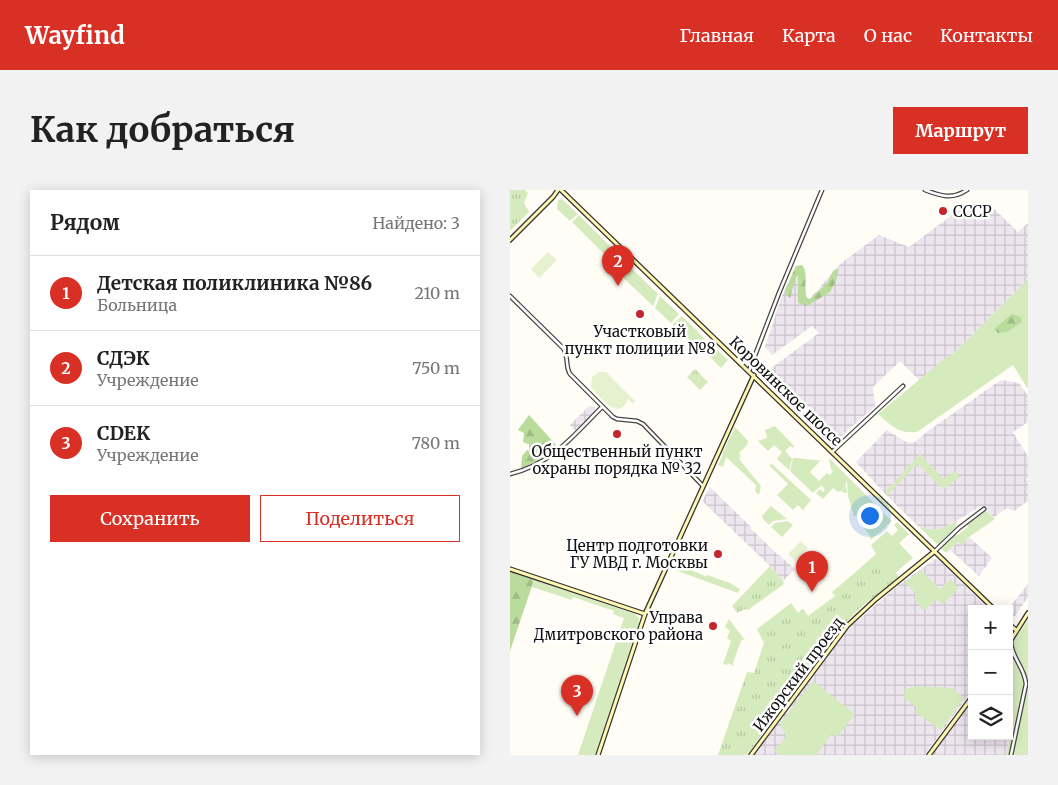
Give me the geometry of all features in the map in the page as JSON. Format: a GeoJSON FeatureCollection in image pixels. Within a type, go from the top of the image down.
{"type":"FeatureCollection","features":[{"type":"Feature","properties":{"kind":"street"},"geometry":{"type":"LineString","coordinates":[[510,240],[559,190]]}},
{"type":"Feature","properties":{"kind":"street","name":"Коровинское шоссе"},"geometry":{"type":"LineString","coordinates":[[559,190],[754,375],[990,605]]}},
{"type":"Feature","properties":{"kind":"street"},"geometry":{"type":"LineString","coordinates":[[749,371],[822,190]]}},
{"type":"Feature","properties":{"kind":"street"},"geometry":{"type":"LineString","coordinates":[[925,190],[947,197],[959,195],[968,190]]}},
{"type":"Feature","properties":{"kind":"street"},"geometry":{"type":"LineString","coordinates":[[510,296],[563,348],[567,356],[570,374],[602,407],[615,418],[641,423],[704,487]]}},
{"type":"Feature","properties":{"kind":"street"},"geometry":{"type":"LineString","coordinates":[[598,755],[645,614],[754,375]]}},
{"type":"Feature","properties":{"kind":"street"},"geometry":{"type":"LineString","coordinates":[[832,452],[903,386]]}},
{"type":"Feature","properties":{"kind":"street"},"geometry":{"type":"LineString","coordinates":[[510,474],[533,467],[550,458],[602,407]]}},
{"type":"Feature","properties":{"kind":"street"},"geometry":{"type":"LineString","coordinates":[[935,551],[959,528],[984,509]]}},
{"type":"Feature","properties":{"kind":"street","name":"Ижорский проезд"},"geometry":{"type":"LineString","coordinates":[[751,755],[847,626],[935,551]]}},
{"type":"Feature","properties":{"kind":"street"},"geometry":{"type":"LineString","coordinates":[[510,569],[645,614]]}},
{"type":"Feature","properties":{"kind":"street"},"geometry":{"type":"LineString","coordinates":[[1013,636],[1028,613]]}},
{"type":"Feature","properties":{"kind":"street"},"geometry":{"type":"LineString","coordinates":[[1011,755],[1026,684],[1026,677],[1012,650]]}},
{"type":"Feature","properties":{"kind":"street"},"geometry":{"type":"LineString","coordinates":[[929,755],[968,702]]}},
{"type":"Feature","properties":{"kind":"shaded area"},"geometry":{"type":"Polygon","coordinates":[[[991,206],[1018,232],[1028,223],[1028,279],[955,352],[919,380],[900,361],[873,387],[875,406],[837,440],[811,412],[801,404],[798,407],[770,380],[770,369],[819,333],[812,326],[772,355],[765,347],[781,298],[796,267],[799,268],[799,298],[808,301],[840,264],[879,235],[909,247],[963,207],[969,212],[981,215],[988,212],[991,206]]]}},
{"type":"Feature","properties":{"kind":"shaded area"},"geometry":{"type":"Polygon","coordinates":[[[1002,380],[1019,383],[1028,396],[1028,422],[1013,432],[1028,457],[1028,478],[1026,479],[1028,481],[1028,501],[1014,511],[1007,508],[994,517],[981,506],[943,528],[928,530],[918,526],[856,462],[887,430],[904,441],[915,442],[1002,380]]]}},
{"type":"Feature","properties":{"kind":"shaded area"},"geometry":{"type":"Polygon","coordinates":[[[589,406],[595,407],[594,413],[576,431],[570,425],[589,406]]]}},
{"type":"Feature","properties":{"kind":"shaded area"},"geometry":{"type":"Polygon","coordinates":[[[710,487],[751,529],[795,569],[783,581],[770,566],[702,501],[710,487]]]}},
{"type":"Feature","properties":{"kind":"shaded area"},"geometry":{"type":"Polygon","coordinates":[[[969,537],[992,558],[979,576],[950,550],[958,542],[962,545],[969,537]]]}},
{"type":"Feature","properties":{"kind":"shaded area"},"geometry":{"type":"Polygon","coordinates":[[[935,559],[939,560],[985,605],[968,605],[968,696],[925,755],[754,755],[848,629],[901,583],[935,559]]]}},
{"type":"Feature","properties":{"kind":"shaded area"},"geometry":{"type":"Polygon","coordinates":[[[1028,584],[1028,597],[1013,616],[1013,605],[1011,605],[1028,584]]]}},
{"type":"Feature","properties":{"kind":"shaded area"},"geometry":{"type":"Polygon","coordinates":[[[968,706],[968,740],[1009,740],[1006,755],[932,755],[968,706]]]}},
{"type":"Feature","properties":{"kind":"green space"},"geometry":{"type":"Polygon","coordinates":[[[510,190],[525,190],[528,193],[524,203],[529,212],[510,231],[510,190]]]}},
{"type":"Feature","properties":{"kind":"green space"},"geometry":{"type":"Polygon","coordinates":[[[562,199],[578,214],[570,221],[557,209],[558,200],[562,199]]]}},
{"type":"Feature","properties":{"kind":"green space"},"geometry":{"type":"Polygon","coordinates":[[[579,215],[620,256],[613,263],[572,222],[579,215]]]}},
{"type":"Feature","properties":{"kind":"green space"},"geometry":{"type":"Polygon","coordinates":[[[548,252],[557,260],[539,278],[531,269],[548,252]]]}},
{"type":"Feature","properties":{"kind":"green space"},"geometry":{"type":"Polygon","coordinates":[[[622,259],[658,294],[653,306],[614,269],[622,259]]]}},
{"type":"Feature","properties":{"kind":"green space"},"geometry":{"type":"Polygon","coordinates":[[[802,265],[805,272],[806,294],[807,298],[810,299],[827,283],[833,271],[839,268],[836,281],[830,292],[807,306],[798,303],[798,276],[796,277],[790,298],[786,294],[786,288],[796,266],[802,265]]]}},
{"type":"Feature","properties":{"kind":"green space"},"geometry":{"type":"Polygon","coordinates":[[[1028,279],[1028,389],[1013,365],[917,432],[900,430],[878,414],[955,352],[1028,279]]]}},
{"type":"Feature","properties":{"kind":"green space"},"geometry":{"type":"Polygon","coordinates":[[[660,296],[679,314],[671,323],[655,308],[660,296]]]}},
{"type":"Feature","properties":{"kind":"green space"},"geometry":{"type":"Polygon","coordinates":[[[1012,314],[1021,317],[1022,322],[1007,332],[998,333],[994,329],[1012,314]]]}},
{"type":"Feature","properties":{"kind":"green space"},"geometry":{"type":"Polygon","coordinates":[[[682,316],[705,339],[701,352],[672,325],[682,316]]]}},
{"type":"Feature","properties":{"kind":"green space"},"geometry":{"type":"Polygon","coordinates":[[[707,340],[728,360],[721,368],[704,351],[707,340]]]}},
{"type":"Feature","properties":{"kind":"green space"},"geometry":{"type":"Polygon","coordinates":[[[695,369],[708,382],[700,390],[687,377],[695,369]]]}},
{"type":"Feature","properties":{"kind":"green space"},"geometry":{"type":"Polygon","coordinates":[[[599,372],[606,372],[635,401],[633,404],[628,399],[624,406],[619,409],[604,402],[591,388],[592,377],[599,372]]]}},
{"type":"Feature","properties":{"kind":"green space"},"geometry":{"type":"Polygon","coordinates":[[[529,415],[558,447],[541,459],[521,469],[522,456],[527,450],[529,451],[529,444],[523,442],[524,433],[518,430],[529,415]]]}},
{"type":"Feature","properties":{"kind":"green space"},"geometry":{"type":"Polygon","coordinates":[[[775,426],[794,446],[793,448],[790,446],[785,451],[792,459],[789,470],[777,459],[782,452],[774,445],[768,451],[758,441],[767,438],[765,430],[775,426]]]}},
{"type":"Feature","properties":{"kind":"green space"},"geometry":{"type":"Polygon","coordinates":[[[735,427],[748,441],[747,445],[739,453],[741,456],[739,459],[761,486],[759,495],[755,491],[756,485],[726,457],[723,467],[718,465],[735,427]]]}},
{"type":"Feature","properties":{"kind":"green space"},"geometry":{"type":"Polygon","coordinates":[[[920,454],[943,479],[955,471],[960,477],[943,489],[917,464],[887,496],[886,491],[920,454]]]}},
{"type":"Feature","properties":{"kind":"green space"},"geometry":{"type":"Polygon","coordinates":[[[793,458],[821,460],[810,472],[819,481],[827,473],[830,475],[833,471],[830,459],[880,509],[872,517],[854,516],[848,496],[847,481],[843,490],[846,485],[847,493],[841,492],[842,490],[838,492],[833,488],[823,499],[816,493],[820,489],[823,492],[825,490],[822,485],[813,493],[790,471],[793,458]]]}},
{"type":"Feature","properties":{"kind":"green space"},"geometry":{"type":"Polygon","coordinates":[[[772,464],[811,500],[803,510],[798,505],[793,510],[777,495],[788,484],[769,465],[772,464]]]}},
{"type":"Feature","properties":{"kind":"green space"},"geometry":{"type":"Polygon","coordinates":[[[771,506],[787,519],[773,521],[769,525],[762,516],[771,506]]]}},
{"type":"Feature","properties":{"kind":"green space"},"geometry":{"type":"Polygon","coordinates":[[[880,510],[892,521],[888,525],[885,524],[887,526],[870,540],[870,536],[863,527],[873,518],[881,521],[873,517],[880,510]]]}},
{"type":"Feature","properties":{"kind":"green space"},"geometry":{"type":"Polygon","coordinates":[[[986,511],[995,519],[969,537],[962,545],[958,542],[946,553],[940,547],[955,534],[958,535],[968,527],[967,525],[986,511]]]}},
{"type":"Feature","properties":{"kind":"green space"},"geometry":{"type":"Polygon","coordinates":[[[788,521],[793,525],[782,537],[771,527],[775,523],[788,521]]]}},
{"type":"Feature","properties":{"kind":"green space"},"geometry":{"type":"Polygon","coordinates":[[[957,521],[956,527],[938,545],[918,526],[938,529],[957,521]]]}},
{"type":"Feature","properties":{"kind":"green space"},"geometry":{"type":"Polygon","coordinates":[[[897,522],[909,534],[899,543],[913,558],[871,593],[836,597],[833,592],[876,554],[871,545],[887,531],[892,536],[898,530],[894,525],[897,522]]]}},
{"type":"Feature","properties":{"kind":"green space"},"geometry":{"type":"Polygon","coordinates":[[[801,541],[808,548],[795,561],[788,554],[801,541]]]}},
{"type":"Feature","properties":{"kind":"green space"},"geometry":{"type":"Polygon","coordinates":[[[879,553],[899,577],[860,608],[839,630],[836,630],[825,644],[826,648],[794,688],[794,691],[747,755],[718,755],[747,672],[754,673],[764,643],[757,629],[791,603],[798,613],[803,609],[808,616],[835,596],[832,592],[879,553]]]}},
{"type":"Feature","properties":{"kind":"green space"},"geometry":{"type":"Polygon","coordinates":[[[674,563],[705,576],[707,575],[730,583],[740,589],[738,593],[672,569],[674,563]]]}},
{"type":"Feature","properties":{"kind":"green space"},"geometry":{"type":"Polygon","coordinates":[[[770,566],[784,584],[748,610],[745,609],[737,613],[732,606],[770,566]]]}},
{"type":"Feature","properties":{"kind":"green space"},"geometry":{"type":"Polygon","coordinates":[[[921,570],[940,589],[951,579],[958,588],[943,605],[937,599],[924,611],[915,600],[915,593],[905,582],[921,570]]]}},
{"type":"Feature","properties":{"kind":"green space"},"geometry":{"type":"Polygon","coordinates":[[[510,572],[534,580],[510,651],[510,572]]]}},
{"type":"Feature","properties":{"kind":"green space"},"geometry":{"type":"Polygon","coordinates":[[[534,580],[635,614],[639,618],[639,623],[595,755],[578,755],[624,618],[613,614],[614,611],[573,597],[572,600],[532,587],[534,580]]]}},
{"type":"Feature","properties":{"kind":"green space"},"geometry":{"type":"Polygon","coordinates":[[[729,619],[744,639],[741,641],[733,663],[734,666],[728,663],[727,665],[723,664],[731,641],[727,638],[730,631],[725,627],[729,619]]]}},
{"type":"Feature","properties":{"kind":"green space"},"geometry":{"type":"Polygon","coordinates":[[[1028,620],[1028,755],[1006,755],[1009,740],[1013,740],[1013,642],[1028,620]]]}},
{"type":"Feature","properties":{"kind":"green space"},"geometry":{"type":"Polygon","coordinates":[[[813,681],[855,714],[838,736],[831,735],[816,755],[780,755],[774,751],[786,737],[780,723],[813,681]]]}},
{"type":"Feature","properties":{"kind":"green space"},"geometry":{"type":"Polygon","coordinates":[[[919,686],[952,688],[964,698],[941,730],[915,712],[917,708],[904,698],[905,689],[919,686]]]}},
{"type":"Feature","properties":{"kind":"place","name":"СССР"},"geometry":{"type":"Point","coordinates":[943,211]}},
{"type":"Feature","properties":{"kind":"place","name":"СДЭК"},"geometry":{"type":"Point","coordinates":[618,286]}},
{"type":"Feature","properties":{"kind":"place","name":"Участковый пункт полиции №8"},"geometry":{"type":"Point","coordinates":[640,314]}},
{"type":"Feature","properties":{"kind":"place","name":"Общественный пункт охраны порядка № 32"},"geometry":{"type":"Point","coordinates":[617,434]}},
{"type":"Feature","properties":{"kind":"place","name":"Центр подготовки ГУ МВД г. Москвы"},"geometry":{"type":"Point","coordinates":[718,554]}},
{"type":"Feature","properties":{"kind":"place","name":"Детская поликлиника №86"},"geometry":{"type":"Point","coordinates":[812,592]}},
{"type":"Feature","properties":{"kind":"place","name":"Управа Дмитровского района"},"geometry":{"type":"Point","coordinates":[713,626]}},
{"type":"Feature","properties":{"kind":"place","name":"CDEK"},"geometry":{"type":"Point","coordinates":[577,716]}}]}
